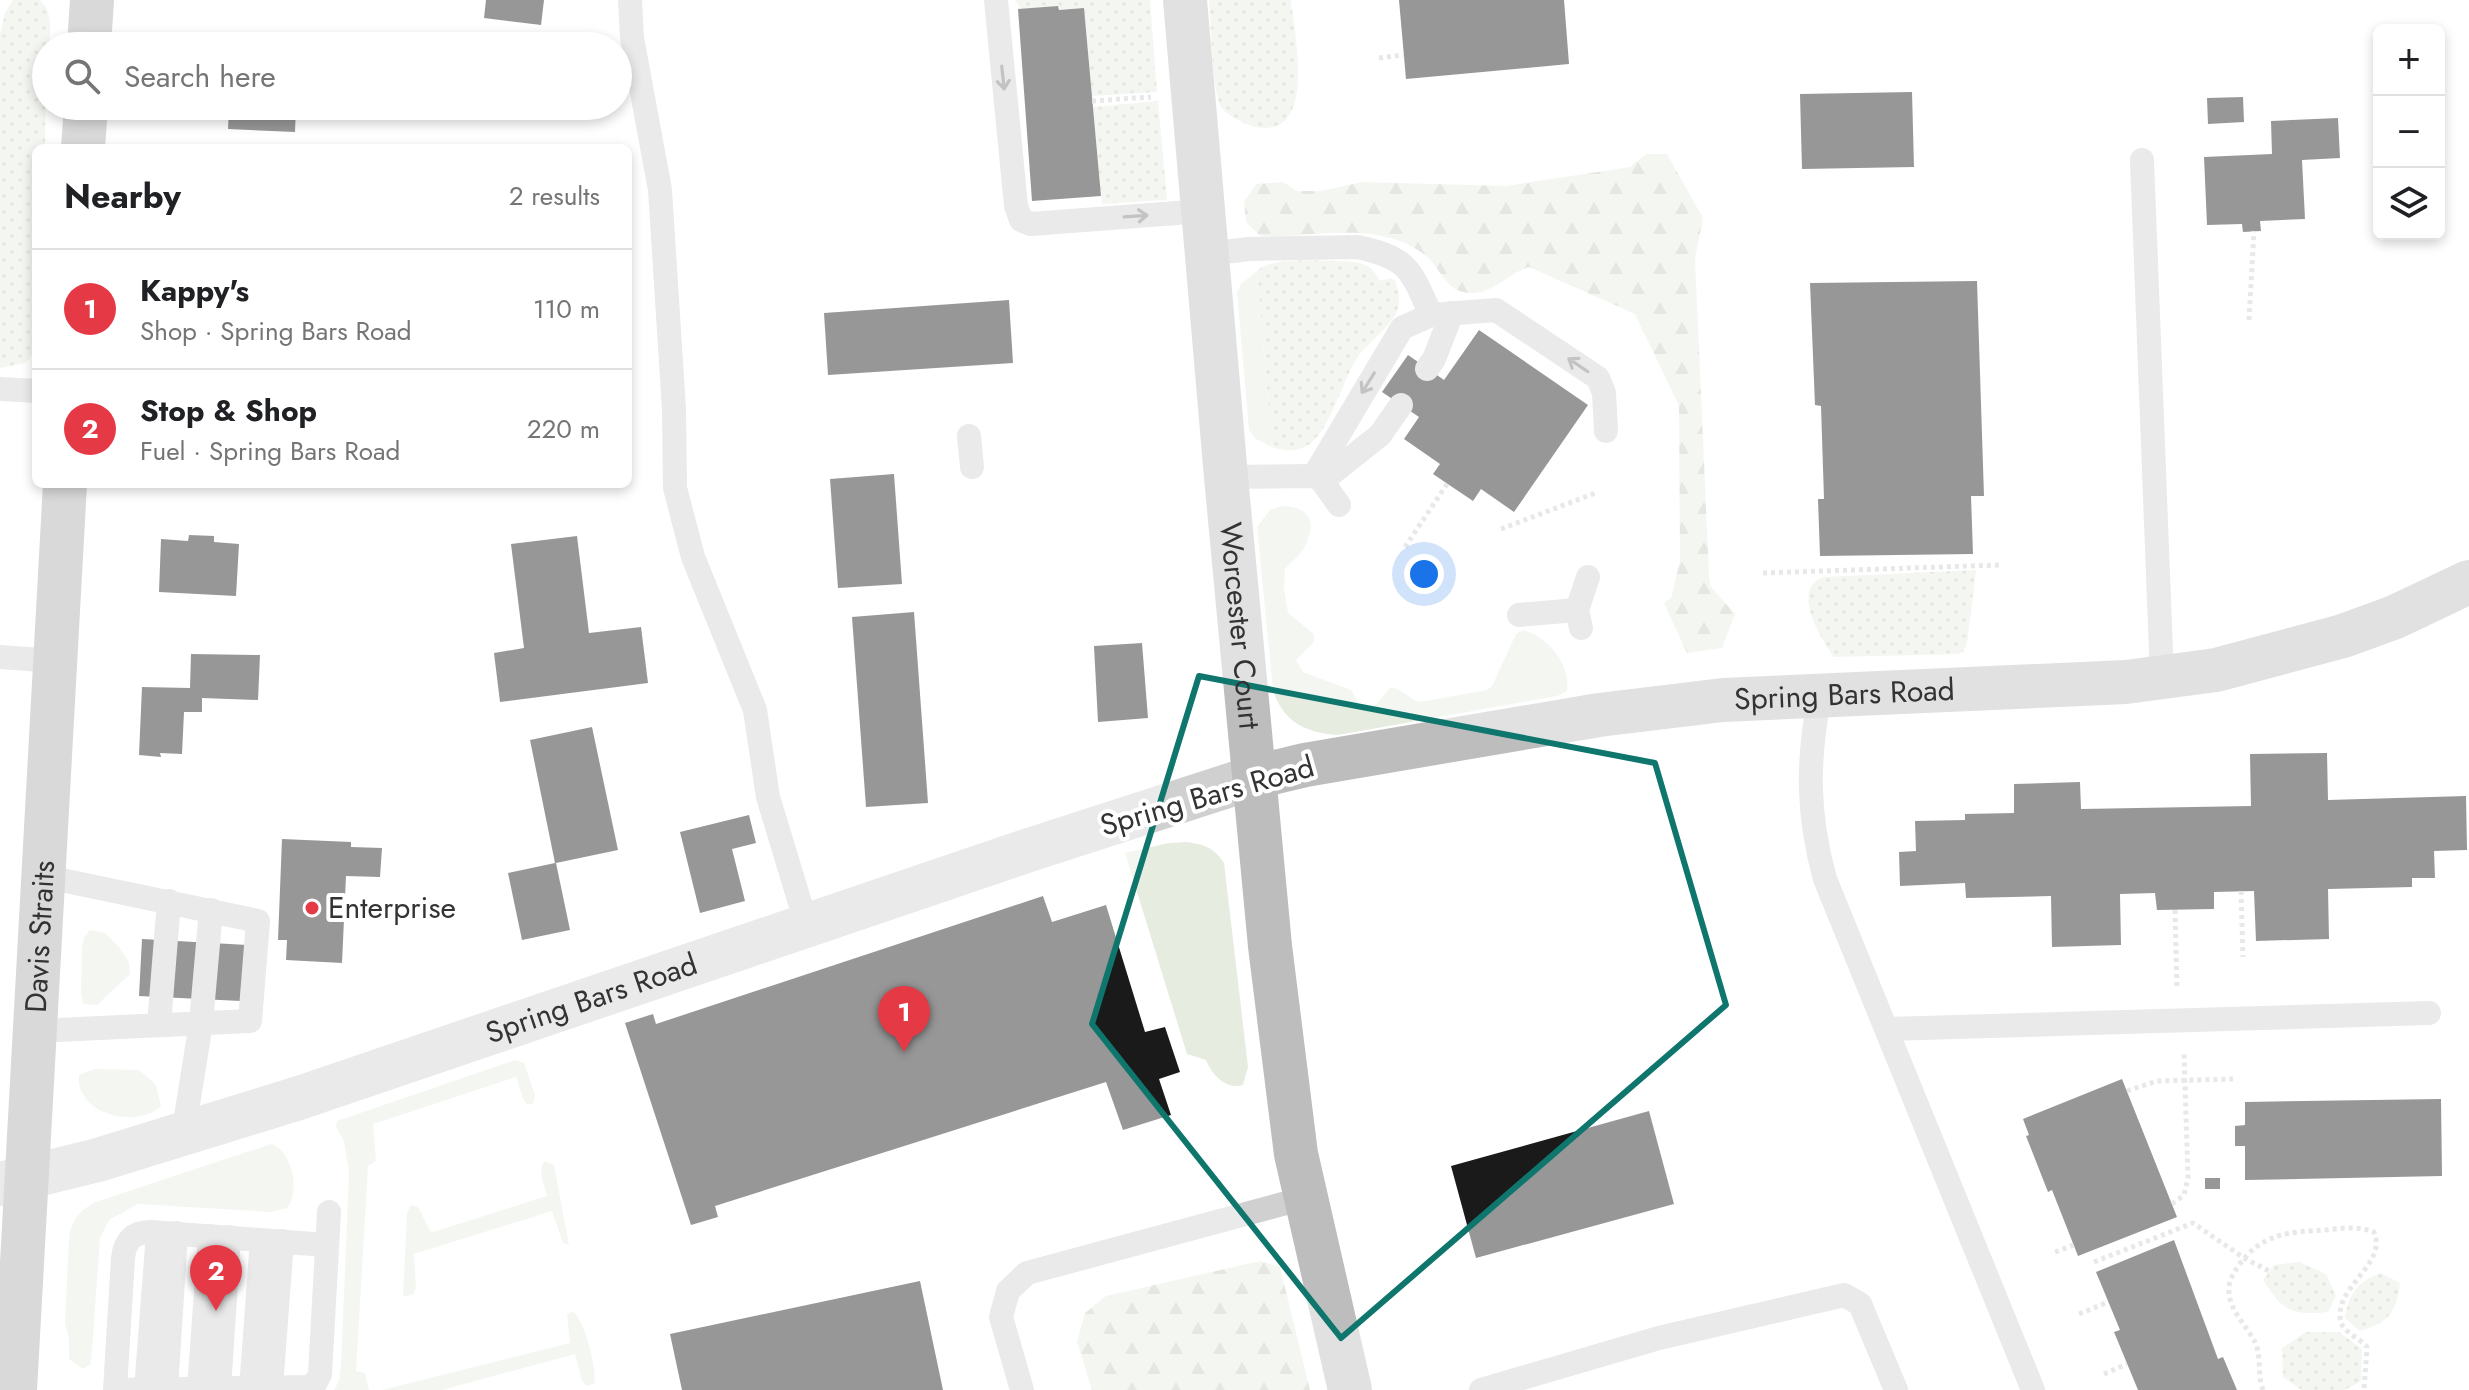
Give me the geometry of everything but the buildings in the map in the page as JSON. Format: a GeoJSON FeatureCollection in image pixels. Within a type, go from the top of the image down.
{"type":"FeatureCollection","features":[{"type":"Feature","properties":{"kind":"main road"},"geometry":{"type":"LineString","coordinates":[[90,32],[92,0]]}},
{"type":"Feature","properties":{"kind":"main road"},"geometry":{"type":"LineString","coordinates":[[83,144],[85,120]]}},
{"type":"Feature","properties":{"kind":"main road","name":"Davis Straits"},"geometry":{"type":"LineString","coordinates":[[15,1390],[11,1280],[13,1180],[35,1031],[65,488]]}},
{"type":"Feature","properties":{"kind":"street","name":"Worcester Court"},"geometry":{"type":"LineString","coordinates":[[1185,0],[1270,946],[1290,1111],[1305,1198],[1350,1390]]}},
{"type":"Feature","properties":{"kind":"street","name":"Spring Bars Road"},"geometry":{"type":"LineString","coordinates":[[13,1180],[183,1135],[1255,777],[1320,762],[1599,715],[1723,700],[1994,690],[2162,678],[2216,670],[2343,636],[2395,617],[2469,582]]}},
{"type":"Feature","properties":{"kind":"lane"},"geometry":{"type":"LineString","coordinates":[[630,0],[632,32]]}},
{"type":"Feature","properties":{"kind":"lane"},"geometry":{"type":"LineString","coordinates":[[996,0],[1016,206],[1021,220],[1031,224],[1203,211]]}},
{"type":"Feature","properties":{"kind":"lane"},"geometry":{"type":"LineString","coordinates":[[632,38],[660,190],[674,409],[675,488],[693,557],[755,710],[768,797],[807,926]]}},
{"type":"Feature","properties":{"kind":"lane"},"geometry":{"type":"LineString","coordinates":[[2142,160],[2162,678]]}},
{"type":"Feature","properties":{"kind":"lane"},"geometry":{"type":"LineString","coordinates":[[1206,254],[1249,249],[1358,247],[1391,256],[1411,272],[1441,314],[1434,359],[1427,369]]}},
{"type":"Feature","properties":{"kind":"lane"},"geometry":{"type":"LineString","coordinates":[[1318,478],[1402,328],[1441,314],[1496,310],[1598,378],[1604,393],[1606,431]]}},
{"type":"Feature","properties":{"kind":"lane"},"geometry":{"type":"LineString","coordinates":[[0,389],[32,391]]}},
{"type":"Feature","properties":{"kind":"lane"},"geometry":{"type":"LineString","coordinates":[[1226,477],[1318,478],[1380,435],[1401,405]]}},
{"type":"Feature","properties":{"kind":"lane"},"geometry":{"type":"LineString","coordinates":[[969,436],[972,467]]}},
{"type":"Feature","properties":{"kind":"lane"},"geometry":{"type":"LineString","coordinates":[[1318,478],[1339,505]]}},
{"type":"Feature","properties":{"kind":"lane"},"geometry":{"type":"LineString","coordinates":[[1519,615],[1579,619],[1588,577]]}},
{"type":"Feature","properties":{"kind":"lane"},"geometry":{"type":"LineString","coordinates":[[0,657],[55,661]]}},
{"type":"Feature","properties":{"kind":"lane"},"geometry":{"type":"LineString","coordinates":[[1820,695],[1809,779],[1816,845],[1825,879],[2033,1390]]}},
{"type":"Feature","properties":{"kind":"lane"},"geometry":{"type":"LineString","coordinates":[[35,1031],[250,1021],[258,921],[42,876]]}},
{"type":"Feature","properties":{"kind":"lane"},"geometry":{"type":"LineString","coordinates":[[159,1025],[169,901]]}},
{"type":"Feature","properties":{"kind":"lane"},"geometry":{"type":"LineString","coordinates":[[183,1135],[201,1023],[211,910]]}},
{"type":"Feature","properties":{"kind":"lane"},"geometry":{"type":"LineString","coordinates":[[1887,1029],[2429,1013]]}},
{"type":"Feature","properties":{"kind":"lane"},"geometry":{"type":"LineString","coordinates":[[1022,1390],[1001,1317],[1008,1291],[1027,1273],[1305,1198]]}},
{"type":"Feature","properties":{"kind":"lane"},"geometry":{"type":"LineString","coordinates":[[327,1245],[167,1233],[141,1232],[133,1235],[123,1258],[115,1390],[309,1387],[316,1382],[320,1374],[329,1212]]}},
{"type":"Feature","properties":{"kind":"lane"},"geometry":{"type":"LineString","coordinates":[[166,1389],[167,1233]]}},
{"type":"Feature","properties":{"kind":"lane"},"geometry":{"type":"LineString","coordinates":[[199,1389],[219,1236]]}},
{"type":"Feature","properties":{"kind":"lane"},"geometry":{"type":"LineString","coordinates":[[219,1236],[219,1389]]}},
{"type":"Feature","properties":{"kind":"lane"},"geometry":{"type":"LineString","coordinates":[[261,1388],[272,1240]]}},
{"type":"Feature","properties":{"kind":"lane"},"geometry":{"type":"LineString","coordinates":[[1481,1390],[1659,1338],[1844,1295],[1860,1304],[1896,1390]]}},
{"type":"Feature","properties":{"kind":"path"},"geometry":{"type":"LineString","coordinates":[[1379,58],[1404,55]]}},
{"type":"Feature","properties":{"kind":"path"},"geometry":{"type":"LineString","coordinates":[[1092,101],[1164,96]]}},
{"type":"Feature","properties":{"kind":"path"},"geometry":{"type":"LineString","coordinates":[[2249,320],[2254,231]]}},
{"type":"Feature","properties":{"kind":"path"},"geometry":{"type":"LineString","coordinates":[[1405,547],[1447,484]]}},
{"type":"Feature","properties":{"kind":"path"},"geometry":{"type":"LineString","coordinates":[[1501,529],[1598,492]]}},
{"type":"Feature","properties":{"kind":"path"},"geometry":{"type":"LineString","coordinates":[[1763,573],[1999,565]]}},
{"type":"Feature","properties":{"kind":"path"},"geometry":{"type":"LineString","coordinates":[[2241,891],[2243,957]]}},
{"type":"Feature","properties":{"kind":"path"},"geometry":{"type":"LineString","coordinates":[[2172,1204],[2184,1195],[2188,1178],[2175,910]]}},
{"type":"Feature","properties":{"kind":"path"},"geometry":{"type":"LineString","coordinates":[[2127,1091],[2157,1081],[2233,1079]]}},
{"type":"Feature","properties":{"kind":"path"},"geometry":{"type":"LineString","coordinates":[[2094,1262],[2193,1223],[2269,1271]]}},
{"type":"Feature","properties":{"kind":"path"},"geometry":{"type":"LineString","coordinates":[[2263,1390],[2256,1344],[2230,1301],[2229,1288],[2233,1275],[2259,1243],[2295,1232],[2345,1228],[2374,1232],[2378,1244],[2343,1303],[2341,1314],[2341,1324],[2367,1347],[2364,1390]]}},
{"type":"Feature","properties":{"kind":"path"},"geometry":{"type":"LineString","coordinates":[[2055,1252],[2074,1245]]}},
{"type":"Feature","properties":{"kind":"path"},"geometry":{"type":"LineString","coordinates":[[2079,1314],[2108,1302]]}},
{"type":"Feature","properties":{"kind":"path"},"geometry":{"type":"LineString","coordinates":[[2104,1374],[2127,1364]]}},
{"type":"Feature","properties":{"kind":"highlighted area"},"geometry":{"type":"Polygon","coordinates":[[[1199,676],[1655,763],[1726,1005],[1341,1338],[1092,1024],[1199,676]]]}},
{"type":"Feature","properties":{"kind":"green space"},"geometry":{"type":"Polygon","coordinates":[[[13,0],[40,0],[49,16],[50,32],[32,32],[32,120],[45,120],[45,144],[32,144],[32,355],[26,363],[0,368],[0,35],[5,13],[13,0]]]}},
{"type":"Feature","properties":{"kind":"green space"},"geometry":{"type":"Polygon","coordinates":[[[1015,0],[1150,0],[1157,92],[1092,96],[1084,8],[1059,10],[1058,6],[1021,9],[1015,0]]]}},
{"type":"Feature","properties":{"kind":"green space"},"geometry":{"type":"Polygon","coordinates":[[[1209,0],[1291,0],[1298,80],[1295,101],[1288,117],[1275,126],[1247,124],[1231,116],[1220,105],[1209,0]]]}},
{"type":"Feature","properties":{"kind":"green space"},"geometry":{"type":"Polygon","coordinates":[[[1158,101],[1167,200],[1102,204],[1093,107],[1158,101]]]}},
{"type":"Feature","properties":{"kind":"green space"},"geometry":{"type":"Polygon","coordinates":[[[1646,154],[1667,154],[1703,218],[1695,259],[1709,574],[1710,586],[1735,614],[1722,648],[1687,653],[1664,603],[1671,598],[1680,561],[1679,406],[1635,314],[1529,267],[1481,292],[1459,291],[1449,284],[1424,254],[1407,244],[1372,234],[1260,236],[1246,222],[1244,202],[1256,184],[1283,182],[1297,191],[1321,191],[1363,182],[1507,186],[1630,167],[1646,154]]]}},
{"type":"Feature","properties":{"kind":"green space"},"geometry":{"type":"Polygon","coordinates":[[[1285,261],[1341,261],[1365,265],[1373,270],[1380,281],[1391,278],[1395,281],[1399,295],[1397,311],[1357,358],[1326,424],[1313,441],[1294,450],[1272,447],[1257,271],[1285,261]]]}},
{"type":"Feature","properties":{"kind":"green space"},"geometry":{"type":"Polygon","coordinates":[[[1257,271],[1272,447],[1256,439],[1249,430],[1237,292],[1241,284],[1257,271]]]}},
{"type":"Feature","properties":{"kind":"green space"},"geometry":{"type":"Polygon","coordinates":[[[1281,506],[1300,509],[1306,513],[1311,525],[1303,550],[1285,569],[1288,613],[1314,634],[1314,642],[1296,660],[1303,672],[1351,690],[1358,703],[1367,709],[1372,709],[1390,688],[1420,702],[1487,690],[1492,686],[1516,634],[1523,630],[1541,639],[1556,653],[1565,671],[1567,691],[1557,696],[1338,735],[1316,732],[1297,724],[1283,710],[1273,690],[1257,527],[1270,510],[1281,506]]]}},
{"type":"Feature","properties":{"kind":"green space"},"geometry":{"type":"Polygon","coordinates":[[[1976,570],[1967,643],[1963,652],[1958,654],[1834,657],[1811,614],[1809,591],[1814,583],[1824,577],[1976,570]]]}},
{"type":"Feature","properties":{"kind":"green space"},"geometry":{"type":"Polygon","coordinates":[[[1187,842],[1208,848],[1224,863],[1248,1067],[1243,1085],[1225,1083],[1216,1076],[1206,1060],[1187,1054],[1125,853],[1187,842]]]}},
{"type":"Feature","properties":{"kind":"green space"},"geometry":{"type":"Polygon","coordinates":[[[90,930],[105,933],[129,962],[130,974],[97,1005],[83,1004],[81,994],[82,945],[90,930]]]}},
{"type":"Feature","properties":{"kind":"green space"},"geometry":{"type":"Polygon","coordinates":[[[515,1060],[524,1063],[535,1095],[533,1104],[524,1101],[516,1077],[373,1124],[376,1161],[368,1166],[356,1371],[365,1373],[369,1390],[334,1390],[341,1366],[349,1173],[337,1121],[515,1060]]]}},
{"type":"Feature","properties":{"kind":"green space"},"geometry":{"type":"Polygon","coordinates":[[[95,1069],[139,1070],[156,1085],[161,1106],[137,1117],[109,1114],[97,1108],[80,1089],[79,1075],[95,1069]]]}},
{"type":"Feature","properties":{"kind":"green space"},"geometry":{"type":"Polygon","coordinates":[[[271,1144],[284,1154],[292,1172],[293,1192],[287,1208],[271,1212],[138,1204],[109,1220],[100,1238],[91,1364],[83,1369],[69,1359],[65,1324],[69,1238],[78,1215],[99,1201],[271,1144]]]}},
{"type":"Feature","properties":{"kind":"green space"},"geometry":{"type":"Polygon","coordinates":[[[545,1161],[554,1165],[569,1245],[563,1243],[552,1211],[414,1254],[416,1288],[413,1295],[403,1296],[407,1213],[411,1205],[418,1207],[433,1232],[547,1196],[541,1174],[545,1161]]]}},
{"type":"Feature","properties":{"kind":"green space"},"geometry":{"type":"Polygon","coordinates":[[[1260,1261],[1280,1267],[1310,1390],[1092,1390],[1077,1342],[1085,1313],[1106,1296],[1260,1261]]]}},
{"type":"Feature","properties":{"kind":"green space"},"geometry":{"type":"Polygon","coordinates":[[[2299,1262],[2326,1274],[2336,1296],[2328,1312],[2305,1313],[2289,1309],[2276,1299],[2263,1280],[2274,1265],[2299,1262]]]}},
{"type":"Feature","properties":{"kind":"green space"},"geometry":{"type":"Polygon","coordinates":[[[2381,1273],[2400,1283],[2396,1302],[2384,1320],[2360,1331],[2345,1318],[2349,1302],[2360,1285],[2381,1273]]]}},
{"type":"Feature","properties":{"kind":"green space"},"geometry":{"type":"Polygon","coordinates":[[[572,1311],[581,1323],[589,1345],[594,1384],[587,1386],[582,1381],[575,1354],[442,1390],[382,1390],[570,1343],[567,1315],[572,1311]]]}},
{"type":"Feature","properties":{"kind":"green space"},"geometry":{"type":"Polygon","coordinates":[[[2306,1332],[2339,1332],[2362,1349],[2361,1381],[2345,1390],[2302,1390],[2283,1377],[2282,1348],[2306,1332]]]}},
{"type":"Feature","properties":{"kind":"place","name":"Enterprise"},"geometry":{"type":"Point","coordinates":[312,908]}},
{"type":"Feature","properties":{"kind":"place","name":"Kappy's"},"geometry":{"type":"Point","coordinates":[904,1052]}},
{"type":"Feature","properties":{"kind":"place","name":"Stop & Shop"},"geometry":{"type":"Point","coordinates":[216,1311]}}]}
